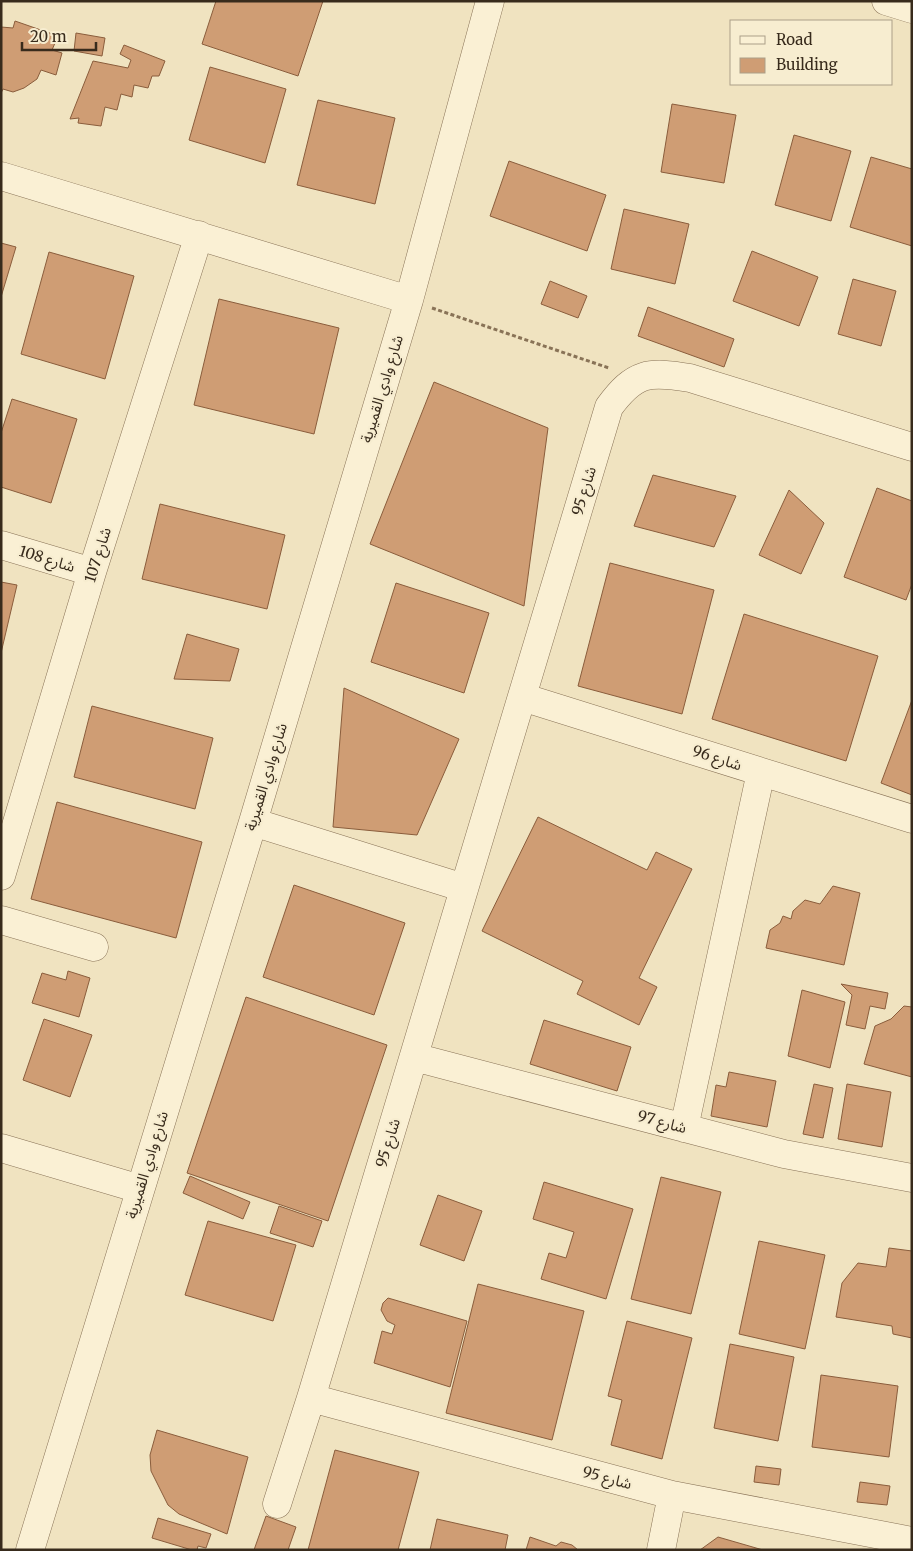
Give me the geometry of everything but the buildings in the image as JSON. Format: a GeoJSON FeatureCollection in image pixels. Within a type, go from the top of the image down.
{"type":"FeatureCollection","features":[{"type":"Feature","properties":{"kind":"street","name":"شارع وادي القميرية"},"geometry":{"type":"LineString","coordinates":[[30,1550],[253,822],[409,300],[490,1]]}},
{"type":"Feature","properties":{"kind":"street"},"geometry":{"type":"LineString","coordinates":[[886,1],[912,9]]}},
{"type":"Feature","properties":{"kind":"street"},"geometry":{"type":"LineString","coordinates":[[1,176],[409,300]]}},
{"type":"Feature","properties":{"kind":"street","name":"شارع 107"},"geometry":{"type":"LineString","coordinates":[[1,876],[92,572],[199,235]]}},
{"type":"Feature","properties":{"kind":"street","name":"شارع 95"},"geometry":{"type":"LineString","coordinates":[[277,1504],[311,1398],[609,406],[623,388],[638,378],[662,373],[690,378],[912,447]]}},
{"type":"Feature","properties":{"kind":"street","name":"شارع 108"},"geometry":{"type":"LineString","coordinates":[[1,545],[92,572]]}},
{"type":"Feature","properties":{"kind":"street","name":"شارع 96"},"geometry":{"type":"LineString","coordinates":[[522,697],[912,819]]}},
{"type":"Feature","properties":{"kind":"street"},"geometry":{"type":"LineString","coordinates":[[684,1128],[761,772]]}},
{"type":"Feature","properties":{"kind":"street"},"geometry":{"type":"LineString","coordinates":[[253,822],[464,888]]}},
{"type":"Feature","properties":{"kind":"street"},"geometry":{"type":"LineString","coordinates":[[1,920],[94,947]]}},
{"type":"Feature","properties":{"kind":"street","name":"شارع 97"},"geometry":{"type":"LineString","coordinates":[[414,1057],[784,1154],[912,1178]]}},
{"type":"Feature","properties":{"kind":"street"},"geometry":{"type":"LineString","coordinates":[[1,1148],[140,1189]]}},
{"type":"Feature","properties":{"kind":"street","name":"شارع 95"},"geometry":{"type":"LineString","coordinates":[[311,1398],[672,1495],[912,1541]]}},
{"type":"Feature","properties":{"kind":"street"},"geometry":{"type":"LineString","coordinates":[[661,1550],[672,1495]]}},
{"type":"Feature","properties":{"kind":"path"},"geometry":{"type":"LineString","coordinates":[[409,300],[638,378]]}}]}
